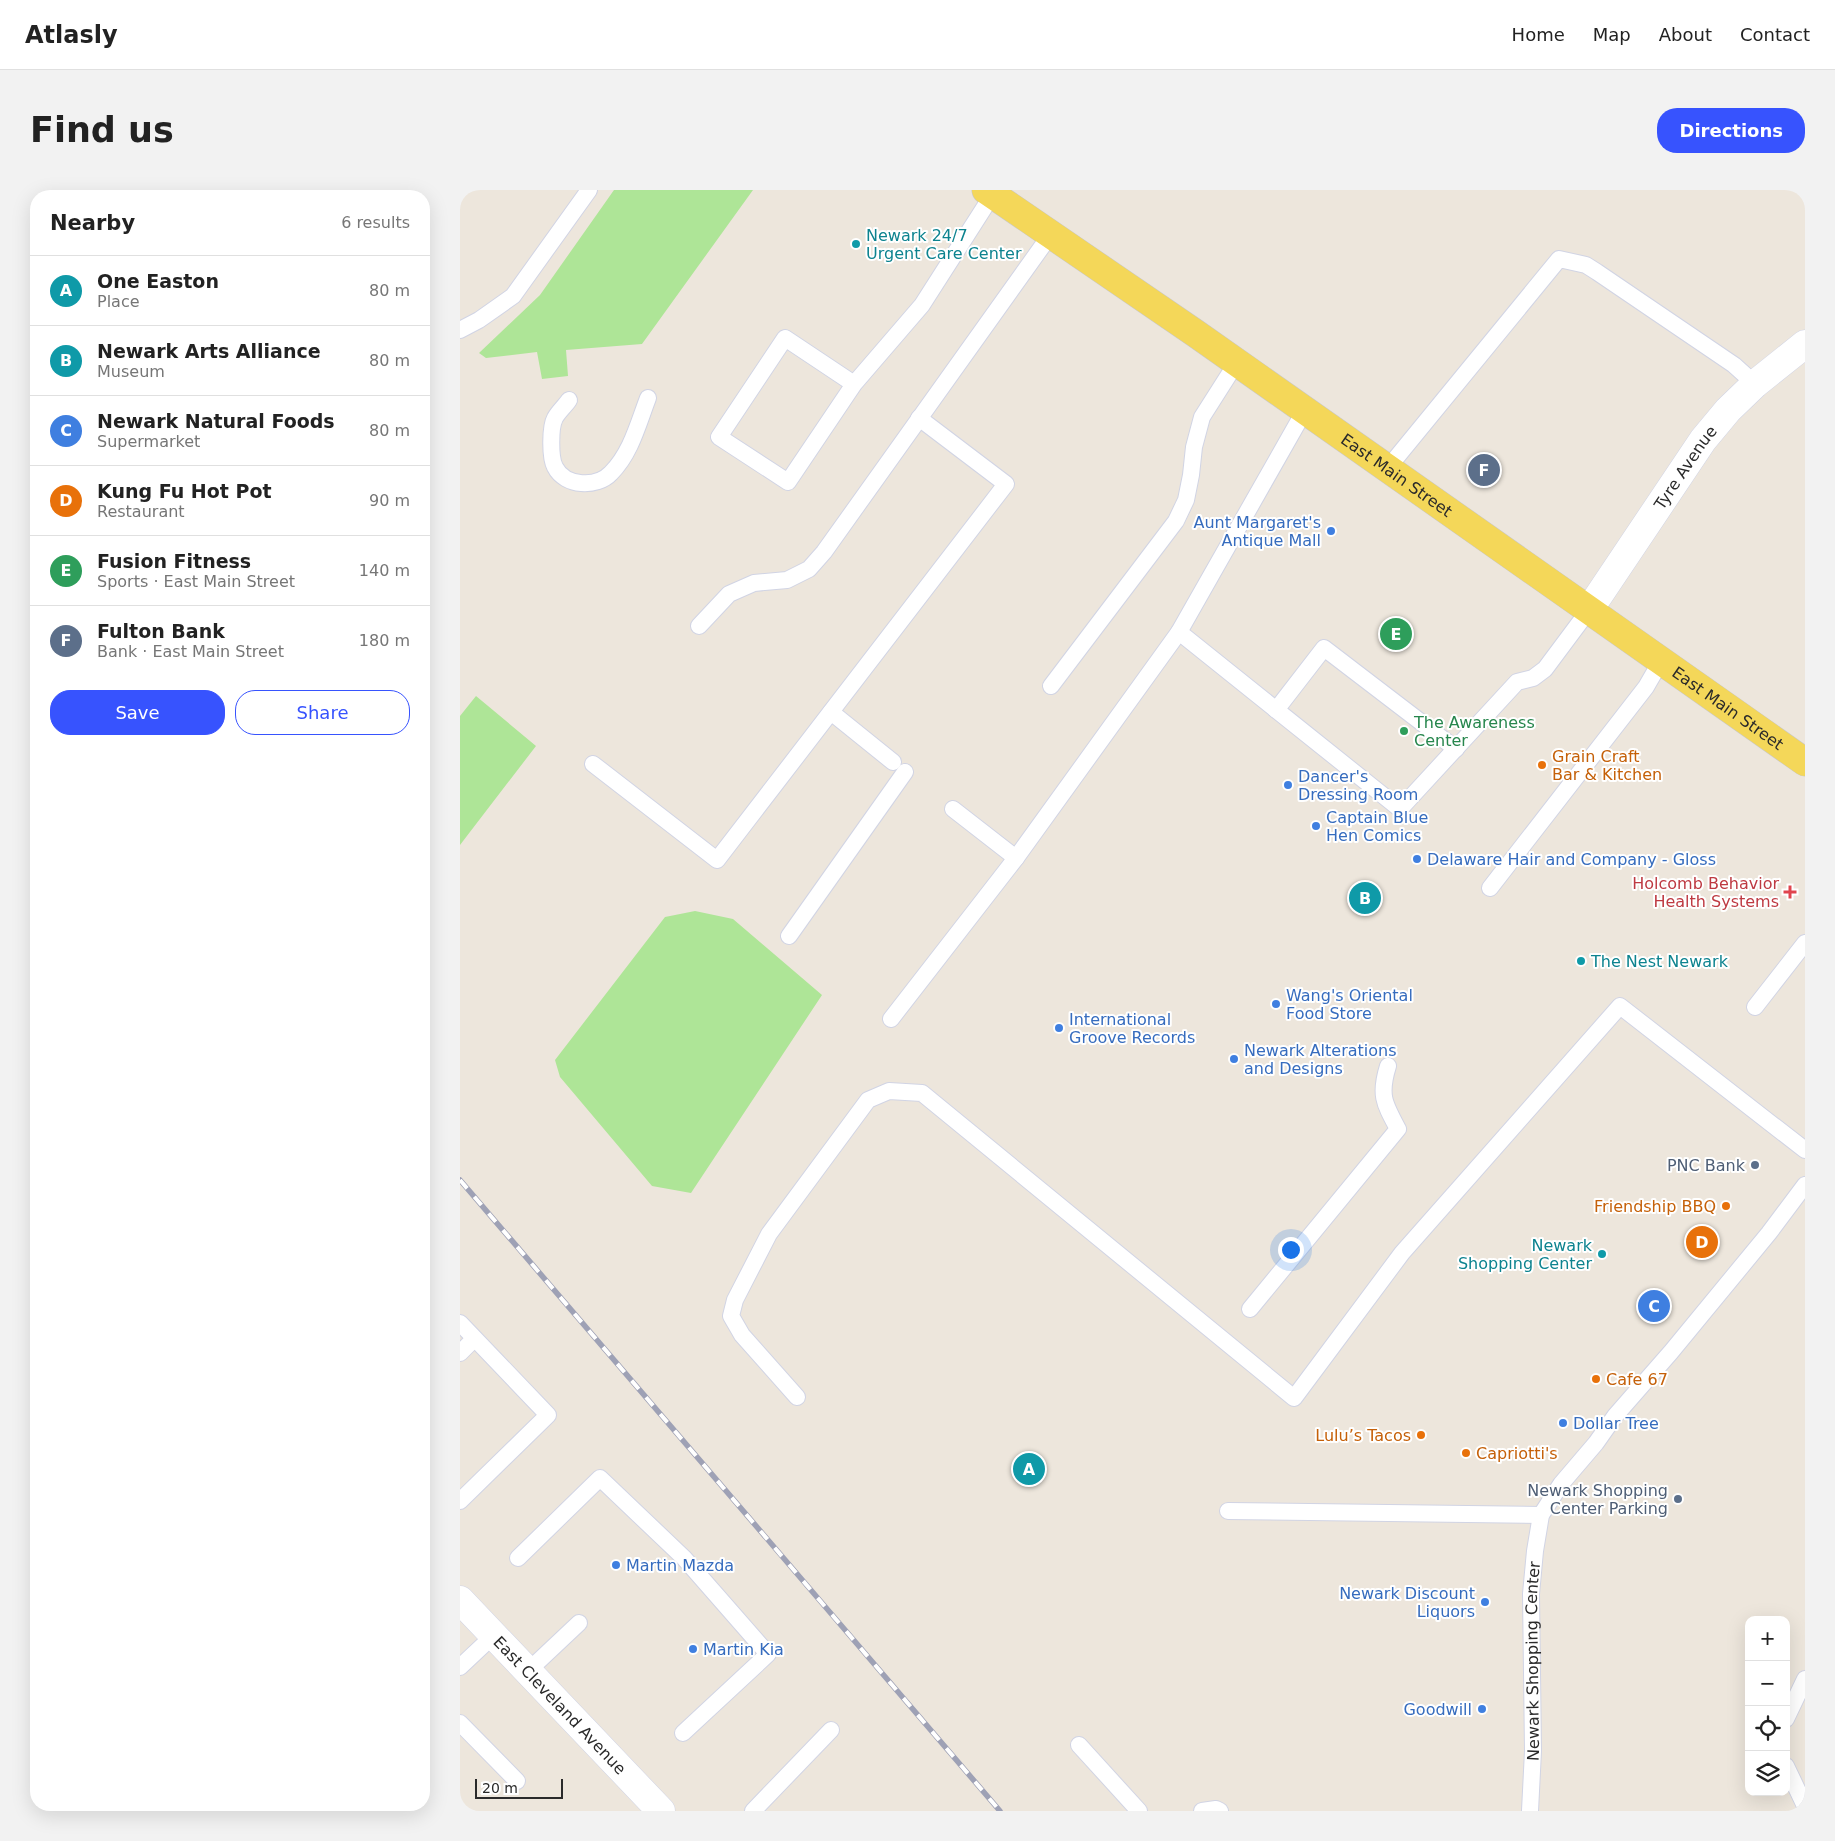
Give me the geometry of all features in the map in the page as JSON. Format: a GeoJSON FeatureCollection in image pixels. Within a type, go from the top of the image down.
{"type":"FeatureCollection","features":[{"type":"Feature","properties":{"kind":"main road","name":"East Main Street"},"geometry":{"type":"LineString","coordinates":[[990,192],[1305,410],[1805,762]]}},
{"type":"Feature","properties":{"kind":"street","name":"Tyre Avenue"},"geometry":{"type":"LineString","coordinates":[[1589,610],[1703,440],[1728,410],[1755,384],[1805,344]]}},
{"type":"Feature","properties":{"kind":"street","name":"East Cleveland Avenue"},"geometry":{"type":"LineString","coordinates":[[460,1600],[661,1811]]}},
{"type":"Feature","properties":{"kind":"lane"},"geometry":{"type":"LineString","coordinates":[[460,330],[479,320],[514,296],[589,190]]}},
{"type":"Feature","properties":{"kind":"lane"},"geometry":{"type":"LineString","coordinates":[[854,384],[785,338],[719,437],[788,482],[854,384],[922,305],[990,192]]}},
{"type":"Feature","properties":{"kind":"lane"},"geometry":{"type":"LineString","coordinates":[[700,626],[729,594],[754,582],[787,580],[809,569],[824,552],[1051,234]]}},
{"type":"Feature","properties":{"kind":"lane"},"geometry":{"type":"LineString","coordinates":[[1388,469],[1559,259],[1586,265],[1597,272],[1734,365],[1755,384]]}},
{"type":"Feature","properties":{"kind":"lane"},"geometry":{"type":"LineString","coordinates":[[1051,686],[1176,521],[1186,500],[1194,447],[1202,417],[1236,362]]}},
{"type":"Feature","properties":{"kind":"lane"},"geometry":{"type":"LineString","coordinates":[[569,400],[554,418],[551,431],[552,452],[555,467],[567,479],[580,484],[598,482],[611,474],[627,453],[648,398]]}},
{"type":"Feature","properties":{"kind":"lane"},"geometry":{"type":"LineString","coordinates":[[891,1019],[1016,858],[1179,632],[1305,410]]}},
{"type":"Feature","properties":{"kind":"lane"},"geometry":{"type":"LineString","coordinates":[[593,764],[717,860],[1006,484],[920,418]]}},
{"type":"Feature","properties":{"kind":"lane"},"geometry":{"type":"LineString","coordinates":[[1179,632],[1400,809],[1517,682],[1533,678],[1544,669],[1589,610]]}},
{"type":"Feature","properties":{"kind":"lane"},"geometry":{"type":"LineString","coordinates":[[1276,710],[1324,648],[1456,749]]}},
{"type":"Feature","properties":{"kind":"lane"},"geometry":{"type":"LineString","coordinates":[[1490,888],[1646,687],[1661,661]]}},
{"type":"Feature","properties":{"kind":"lane"},"geometry":{"type":"LineString","coordinates":[[789,936],[899,767],[831,712]]}},
{"type":"Feature","properties":{"kind":"lane"},"geometry":{"type":"LineString","coordinates":[[953,809],[1016,858]]}},
{"type":"Feature","properties":{"kind":"lane"},"geometry":{"type":"LineString","coordinates":[[1755,1007],[1805,942]]}},
{"type":"Feature","properties":{"kind":"lane"},"geometry":{"type":"LineString","coordinates":[[797,1397],[742,1335],[731,1316],[736,1300],[769,1234],[868,1100],[889,1091],[922,1093],[1294,1398],[1402,1253],[1620,1006],[1805,1150]]}},
{"type":"Feature","properties":{"kind":"lane"},"geometry":{"type":"LineString","coordinates":[[1250,1309],[1398,1130],[1384,1104],[1384,1080],[1388,1066]]}},
{"type":"Feature","properties":{"kind":"lane","name":"Newark Shopping Center"},"geometry":{"type":"LineString","coordinates":[[1530,1811],[1533,1751],[1531,1594],[1541,1515],[1561,1484],[1596,1443],[1615,1416],[1671,1352],[1805,1185]]}},
{"type":"Feature","properties":{"kind":"lane"},"geometry":{"type":"LineString","coordinates":[[460,1323],[548,1415],[460,1501]]}},
{"type":"Feature","properties":{"kind":"lane"},"geometry":{"type":"LineString","coordinates":[[460,1353],[474,1339]]}},
{"type":"Feature","properties":{"kind":"lane"},"geometry":{"type":"LineString","coordinates":[[518,1558],[600,1478],[684,1558],[768,1654],[683,1733]]}},
{"type":"Feature","properties":{"kind":"lane"},"geometry":{"type":"LineString","coordinates":[[1228,1511],[1541,1515]]}},
{"type":"Feature","properties":{"kind":"lane"},"geometry":{"type":"LineString","coordinates":[[528,1671],[579,1624]]}},
{"type":"Feature","properties":{"kind":"lane"},"geometry":{"type":"LineString","coordinates":[[460,1667],[494,1635]]}},
{"type":"Feature","properties":{"kind":"lane"},"geometry":{"type":"LineString","coordinates":[[1790,1711],[1805,1678]]}},
{"type":"Feature","properties":{"kind":"lane"},"geometry":{"type":"LineString","coordinates":[[460,1723],[516,1780]]}},
{"type":"Feature","properties":{"kind":"lane"},"geometry":{"type":"LineString","coordinates":[[753,1811],[831,1730]]}},
{"type":"Feature","properties":{"kind":"lane"},"geometry":{"type":"LineString","coordinates":[[1079,1745],[1138,1811]]}},
{"type":"Feature","properties":{"kind":"lane"},"geometry":{"type":"LineString","coordinates":[[1790,1774],[1805,1806]]}},
{"type":"Feature","properties":{"kind":"lane"},"geometry":{"type":"LineString","coordinates":[[1202,1811],[1216,1809],[1220,1811]]}},
{"type":"Feature","properties":{"kind":"green space"},"geometry":{"type":"Polygon","coordinates":[[[614,190],[753,190],[642,344],[566,350],[568,376],[542,379],[537,352],[486,358],[479,353],[540,295],[614,190]]]}},
{"type":"Feature","properties":{"kind":"green space"},"geometry":{"type":"Polygon","coordinates":[[[476,696],[536,746],[460,845],[460,716],[476,696]]]}},
{"type":"Feature","properties":{"kind":"green space"},"geometry":{"type":"Polygon","coordinates":[[[695,911],[733,919],[822,995],[691,1193],[652,1186],[560,1077],[555,1060],[665,917],[695,911]]]}},
{"type":"Feature","properties":{"kind":"railway"},"geometry":{"type":"LineString","coordinates":[[460,1180],[1000,1811]]}},
{"type":"Feature","properties":{"kind":"place","name":"Newark 24/7 Urgent Care Center"},"geometry":{"type":"Point","coordinates":[856,244]}},
{"type":"Feature","properties":{"kind":"place","name":"Fulton Bank"},"geometry":{"type":"Point","coordinates":[1484,470]}},
{"type":"Feature","properties":{"kind":"place","name":"Aunt Margaret's Antique Mall"},"geometry":{"type":"Point","coordinates":[1331,531]}},
{"type":"Feature","properties":{"kind":"place","name":"Fusion Fitness"},"geometry":{"type":"Point","coordinates":[1396,634]}},
{"type":"Feature","properties":{"kind":"place","name":"The Awareness Center"},"geometry":{"type":"Point","coordinates":[1404,731]}},
{"type":"Feature","properties":{"kind":"place","name":"Grain Craft Bar & Kitchen"},"geometry":{"type":"Point","coordinates":[1542,765]}},
{"type":"Feature","properties":{"kind":"place","name":"Dancer's Dressing Room"},"geometry":{"type":"Point","coordinates":[1288,785]}},
{"type":"Feature","properties":{"kind":"place","name":"Captain Blue Hen Comics"},"geometry":{"type":"Point","coordinates":[1316,826]}},
{"type":"Feature","properties":{"kind":"place","name":"Delaware Hair and Company - Gloss"},"geometry":{"type":"Point","coordinates":[1417,859]}},
{"type":"Feature","properties":{"kind":"place","name":"Holcomb Behavior Health Systems"},"geometry":{"type":"Point","coordinates":[1790,892]}},
{"type":"Feature","properties":{"kind":"place","name":"Newark Arts Alliance"},"geometry":{"type":"Point","coordinates":[1365,898]}},
{"type":"Feature","properties":{"kind":"place","name":"The Nest Newark"},"geometry":{"type":"Point","coordinates":[1581,961]}},
{"type":"Feature","properties":{"kind":"place","name":"Wang's Oriental Food Store"},"geometry":{"type":"Point","coordinates":[1276,1004]}},
{"type":"Feature","properties":{"kind":"place","name":"International Groove Records"},"geometry":{"type":"Point","coordinates":[1059,1028]}},
{"type":"Feature","properties":{"kind":"place","name":"Newark Alterations and Designs"},"geometry":{"type":"Point","coordinates":[1234,1059]}},
{"type":"Feature","properties":{"kind":"place","name":"PNC Bank"},"geometry":{"type":"Point","coordinates":[1755,1165]}},
{"type":"Feature","properties":{"kind":"place","name":"Friendship BBQ"},"geometry":{"type":"Point","coordinates":[1726,1206]}},
{"type":"Feature","properties":{"kind":"place","name":"Kung Fu Hot Pot"},"geometry":{"type":"Point","coordinates":[1702,1242]}},
{"type":"Feature","properties":{"kind":"place","name":"Newark Shopping Center"},"geometry":{"type":"Point","coordinates":[1602,1254]}},
{"type":"Feature","properties":{"kind":"place","name":"Newark Natural Foods"},"geometry":{"type":"Point","coordinates":[1654,1306]}},
{"type":"Feature","properties":{"kind":"place","name":"Cafe 67"},"geometry":{"type":"Point","coordinates":[1596,1379]}},
{"type":"Feature","properties":{"kind":"place","name":"Dollar Tree"},"geometry":{"type":"Point","coordinates":[1563,1423]}},
{"type":"Feature","properties":{"kind":"place","name":"Lulu’s Tacos"},"geometry":{"type":"Point","coordinates":[1421,1435]}},
{"type":"Feature","properties":{"kind":"place","name":"Capriotti's"},"geometry":{"type":"Point","coordinates":[1466,1453]}},
{"type":"Feature","properties":{"kind":"place","name":"One Easton"},"geometry":{"type":"Point","coordinates":[1029,1469]}},
{"type":"Feature","properties":{"kind":"place","name":"Newark Shopping Center Parking"},"geometry":{"type":"Point","coordinates":[1678,1499]}},
{"type":"Feature","properties":{"kind":"place","name":"Martin Mazda"},"geometry":{"type":"Point","coordinates":[616,1565]}},
{"type":"Feature","properties":{"kind":"place","name":"Newark Discount Liquors"},"geometry":{"type":"Point","coordinates":[1485,1602]}},
{"type":"Feature","properties":{"kind":"place","name":"Martin Kia"},"geometry":{"type":"Point","coordinates":[693,1649]}},
{"type":"Feature","properties":{"kind":"place","name":"Goodwill"},"geometry":{"type":"Point","coordinates":[1482,1709]}}]}
